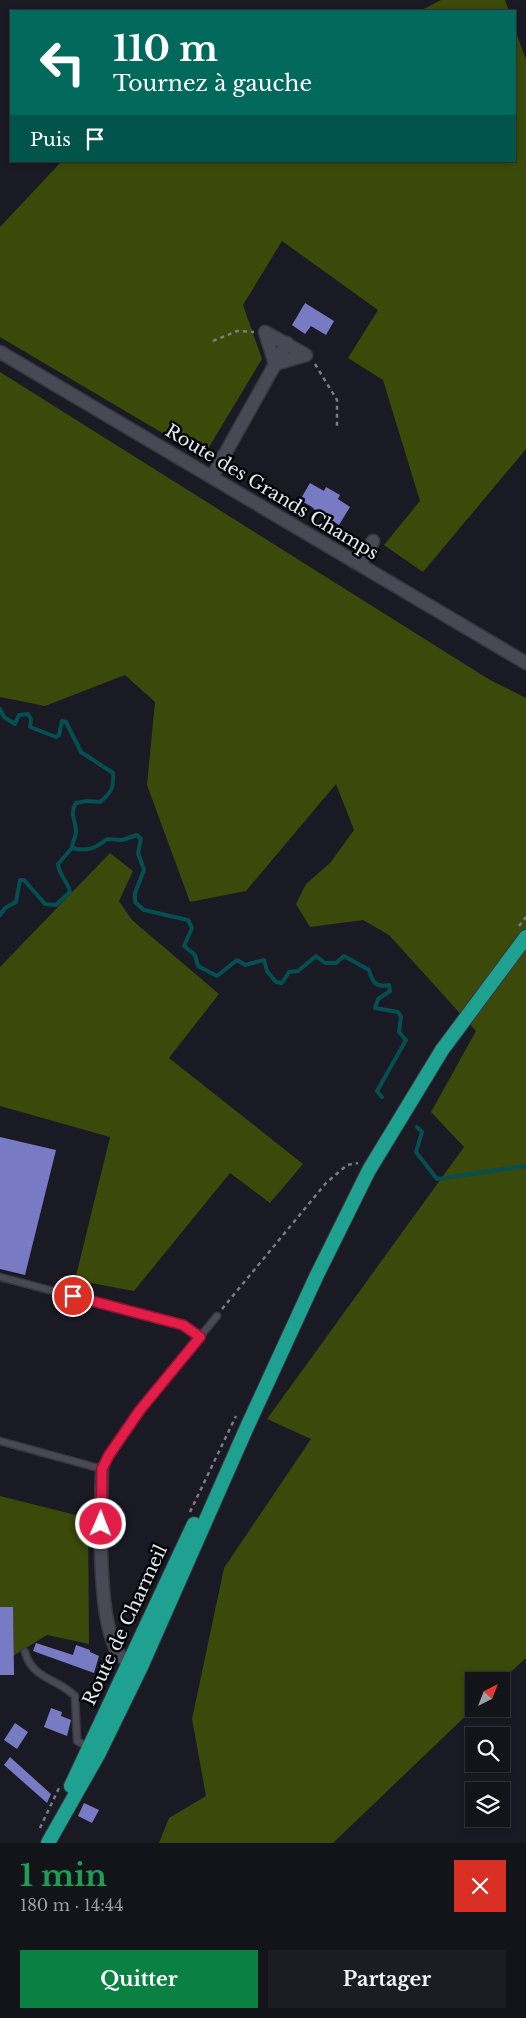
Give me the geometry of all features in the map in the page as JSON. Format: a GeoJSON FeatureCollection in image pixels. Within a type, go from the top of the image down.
{"type":"FeatureCollection","features":[{"type":"Feature","properties":{"kind":"main road"},"geometry":{"type":"LineString","coordinates":[[494,981],[526,937]]}},
{"type":"Feature","properties":{"kind":"main road"},"geometry":{"type":"LineString","coordinates":[[494,981],[526,944]]}},
{"type":"Feature","properties":{"kind":"main road","name":"Route de Charmeil"},"geometry":{"type":"LineString","coordinates":[[46,1843],[94,1750],[135,1664],[199,1513],[247,1427],[316,1277],[369,1170],[442,1050],[494,981]]}},
{"type":"Feature","properties":{"kind":"street"},"geometry":{"type":"LineString","coordinates":[[265,332],[306,355]]}},
{"type":"Feature","properties":{"kind":"street"},"geometry":{"type":"LineString","coordinates":[[265,332],[275,364]]}},
{"type":"Feature","properties":{"kind":"street"},"geometry":{"type":"LineString","coordinates":[[212,477],[287,343]]}},
{"type":"Feature","properties":{"kind":"street","name":"Route des Grands Champs"},"geometry":{"type":"LineString","coordinates":[[0,352],[526,663]]}},
{"type":"Feature","properties":{"kind":"street"},"geometry":{"type":"LineString","coordinates":[[275,364],[306,355]]}},
{"type":"Feature","properties":{"kind":"street"},"geometry":{"type":"LineString","coordinates":[[360,564],[373,541]]}},
{"type":"Feature","properties":{"kind":"street"},"geometry":{"type":"LineString","coordinates":[[102,1469],[104,1595],[114,1642],[119,1654],[135,1664]]}},
{"type":"Feature","properties":{"kind":"lane"},"geometry":{"type":"LineString","coordinates":[[0,1277],[183,1325],[200,1337]]}},
{"type":"Feature","properties":{"kind":"lane"},"geometry":{"type":"LineString","coordinates":[[0,1441],[102,1469],[140,1410],[217,1316]]}},
{"type":"Feature","properties":{"kind":"lane"},"geometry":{"type":"LineString","coordinates":[[25,1652],[32,1669],[75,1696],[77,1741],[94,1750]]}},
{"type":"Feature","properties":{"kind":"path"},"geometry":{"type":"LineString","coordinates":[[213,340],[237,331],[265,332]]}},
{"type":"Feature","properties":{"kind":"path"},"geometry":{"type":"LineString","coordinates":[[306,355],[312,358],[337,400],[338,429]]}},
{"type":"Feature","properties":{"kind":"path"},"geometry":{"type":"LineString","coordinates":[[217,1316],[326,1183],[347,1165],[359,1162]]}},
{"type":"Feature","properties":{"kind":"green space"},"geometry":{"type":"Polygon","coordinates":[[[441,0],[505,0],[509,10],[422,10],[441,0]]]}},
{"type":"Feature","properties":{"kind":"green space"},"geometry":{"type":"Polygon","coordinates":[[[516,32],[526,60],[526,449],[423,572],[384,545],[420,501],[383,380],[348,358],[378,310],[282,241],[243,305],[262,359],[203,457],[0,337],[0,227],[61,162],[516,162],[516,32]]]}},
{"type":"Feature","properties":{"kind":"green space"},"geometry":{"type":"Polygon","coordinates":[[[0,372],[490,680],[526,698],[526,1658],[510,1673],[465,1672],[465,1717],[333,1843],[159,1843],[169,1818],[206,1796],[192,1719],[224,1568],[311,1439],[267,1419],[464,1147],[431,1112],[476,1031],[389,935],[363,920],[310,927],[296,904],[306,884],[330,863],[354,830],[336,784],[246,891],[190,902],[147,785],[155,702],[125,675],[45,706],[0,697],[0,372]]]}},
{"type":"Feature","properties":{"kind":"green space"},"geometry":{"type":"Polygon","coordinates":[[[110,853],[133,871],[119,901],[132,920],[219,994],[169,1058],[303,1164],[270,1203],[230,1173],[134,1291],[75,1280],[110,1137],[0,1106],[0,967],[110,853]]]}},
{"type":"Feature","properties":{"kind":"green space"},"geometry":{"type":"Polygon","coordinates":[[[0,1496],[88,1518],[89,1644],[47,1635],[0,1664],[0,1496]]]}},
{"type":"Feature","properties":{"kind":"building"},"geometry":{"type":"Polygon","coordinates":[[[305,303],[334,321],[326,335],[311,326],[305,334],[292,325],[305,303]]]}},
{"type":"Feature","properties":{"kind":"building"},"geometry":{"type":"Polygon","coordinates":[[[310,483],[324,491],[326,487],[340,495],[338,499],[350,507],[339,525],[333,521],[329,524],[312,507],[300,500],[310,483]]]}},
{"type":"Feature","properties":{"kind":"building"},"geometry":{"type":"Polygon","coordinates":[[[0,1137],[56,1150],[25,1275],[0,1269],[0,1137]]]}},
{"type":"Feature","properties":{"kind":"building"},"geometry":{"type":"Polygon","coordinates":[[[0,1607],[13,1607],[14,1675],[0,1675],[0,1607]]]}},
{"type":"Feature","properties":{"kind":"building"},"geometry":{"type":"Polygon","coordinates":[[[36,1643],[73,1655],[76,1645],[90,1650],[90,1652],[99,1656],[94,1673],[33,1651],[36,1643]]]}},
{"type":"Feature","properties":{"kind":"building"},"geometry":{"type":"Polygon","coordinates":[[[51,1708],[62,1712],[61,1716],[71,1720],[67,1736],[44,1727],[51,1708]]]}},
{"type":"Feature","properties":{"kind":"building"},"geometry":{"type":"Polygon","coordinates":[[[15,1723],[28,1732],[17,1749],[4,1740],[15,1723]]]}},
{"type":"Feature","properties":{"kind":"building"},"geometry":{"type":"Polygon","coordinates":[[[10,1757],[51,1794],[47,1803],[4,1765],[10,1757]]]}},
{"type":"Feature","properties":{"kind":"building"},"geometry":{"type":"Polygon","coordinates":[[[84,1803],[99,1810],[92,1823],[78,1816],[84,1803]]]}},
{"type":"Feature","properties":{"kind":"waterway"},"geometry":{"type":"LineString","coordinates":[[0,709],[4,717],[15,724],[19,715],[28,714],[31,719],[30,727],[56,737],[59,735],[62,721],[66,722],[81,752],[113,773],[112,786],[104,799],[100,802],[87,801],[76,803],[73,810],[76,832],[72,848]]}},
{"type":"Feature","properties":{"kind":"waterway"},"geometry":{"type":"LineString","coordinates":[[72,848],[87,849],[95,847],[107,839],[122,840],[137,835],[141,839],[138,853],[144,870],[135,893],[135,902],[144,910],[188,920],[192,928],[184,946],[195,955],[198,966],[217,976],[237,960],[245,965],[264,960],[267,971],[276,982],[282,983],[289,972],[298,971],[316,956],[325,963],[336,963],[344,956],[369,970],[373,981],[378,985],[389,985],[390,991],[378,999],[375,1008],[398,1012],[401,1017],[399,1032],[406,1040],[377,1091],[382,1097]]}},
{"type":"Feature","properties":{"kind":"waterway"},"geometry":{"type":"LineString","coordinates":[[0,915],[5,908],[16,902],[20,880],[24,880],[45,904],[56,905],[70,892],[58,864],[72,848]]}},
{"type":"Feature","properties":{"kind":"waterway"},"geometry":{"type":"LineString","coordinates":[[417,1127],[422,1132],[416,1152],[437,1179],[526,1166]]}},
{"type":"Feature","properties":{"kind":"route"},"geometry":{"type":"LineString","coordinates":[[73,1296],[183,1325],[200,1337],[140,1410],[109,1455],[102,1469],[101,1524]]}}]}
